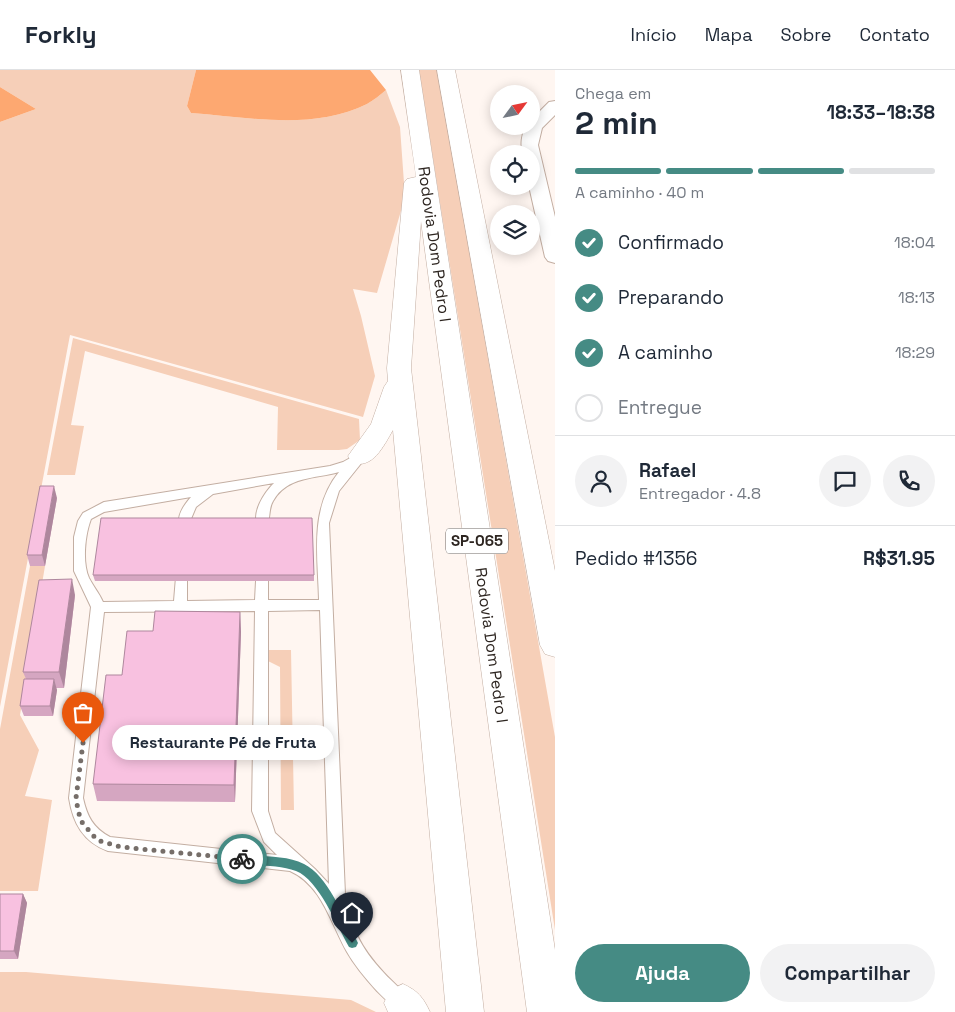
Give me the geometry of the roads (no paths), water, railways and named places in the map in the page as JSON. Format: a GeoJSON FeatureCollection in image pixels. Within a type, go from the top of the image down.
{"type":"FeatureCollection","features":[{"type":"Feature","properties":{"kind":"highway","name":"SP-065"},"geometry":{"type":"LineString","coordinates":[[446,70],[555,644]]}},
{"type":"Feature","properties":{"kind":"highway"},"geometry":{"type":"LineString","coordinates":[[361,456],[370,446],[385,422],[393,400],[399,368],[405,281],[414,198],[411,80]]}},
{"type":"Feature","properties":{"kind":"highway","name":"Rodovia Dom Pedro I"},"geometry":{"type":"LineString","coordinates":[[411,80],[546,1012]]}},
{"type":"Feature","properties":{"kind":"highway"},"geometry":{"type":"LineString","coordinates":[[399,368],[465,1012]]}},
{"type":"Feature","properties":{"kind":"street"},"geometry":{"type":"LineString","coordinates":[[530,145],[529,136],[532,128],[555,106]]}},
{"type":"Feature","properties":{"kind":"street"},"geometry":{"type":"LineString","coordinates":[[540,193],[555,257]]}},
{"type":"Feature","properties":{"kind":"lane"},"geometry":{"type":"LineString","coordinates":[[301,868],[291,864],[121,847],[97,840],[88,831],[81,821],[76,798],[98,607],[94,593],[82,578],[78,559],[84,523],[88,516],[104,507],[300,475],[347,465],[361,456]]}},
{"type":"Feature","properties":{"kind":"lane"},"geometry":{"type":"LineString","coordinates":[[343,926],[337,894],[323,523],[326,502],[336,483],[361,456]]}},
{"type":"Feature","properties":{"kind":"lane"},"geometry":{"type":"LineString","coordinates":[[262,524],[265,502],[284,483],[300,475]]}},
{"type":"Feature","properties":{"kind":"lane"},"geometry":{"type":"LineString","coordinates":[[184,524],[189,508],[195,500],[217,489]]}},
{"type":"Feature","properties":{"kind":"lane"},"geometry":{"type":"LineString","coordinates":[[180,607],[181,581]]}},
{"type":"Feature","properties":{"kind":"lane"},"geometry":{"type":"LineString","coordinates":[[262,581],[260,812],[269,837],[318,882],[362,959],[383,986],[407,1008]]}},
{"type":"Feature","properties":{"kind":"lane"},"geometry":{"type":"LineString","coordinates":[[98,607],[326,606]]}},
{"type":"Feature","properties":{"kind":"place","name":"Restaurante Pé de Fruta"},"geometry":{"type":"Point","coordinates":[83,743]}}]}
